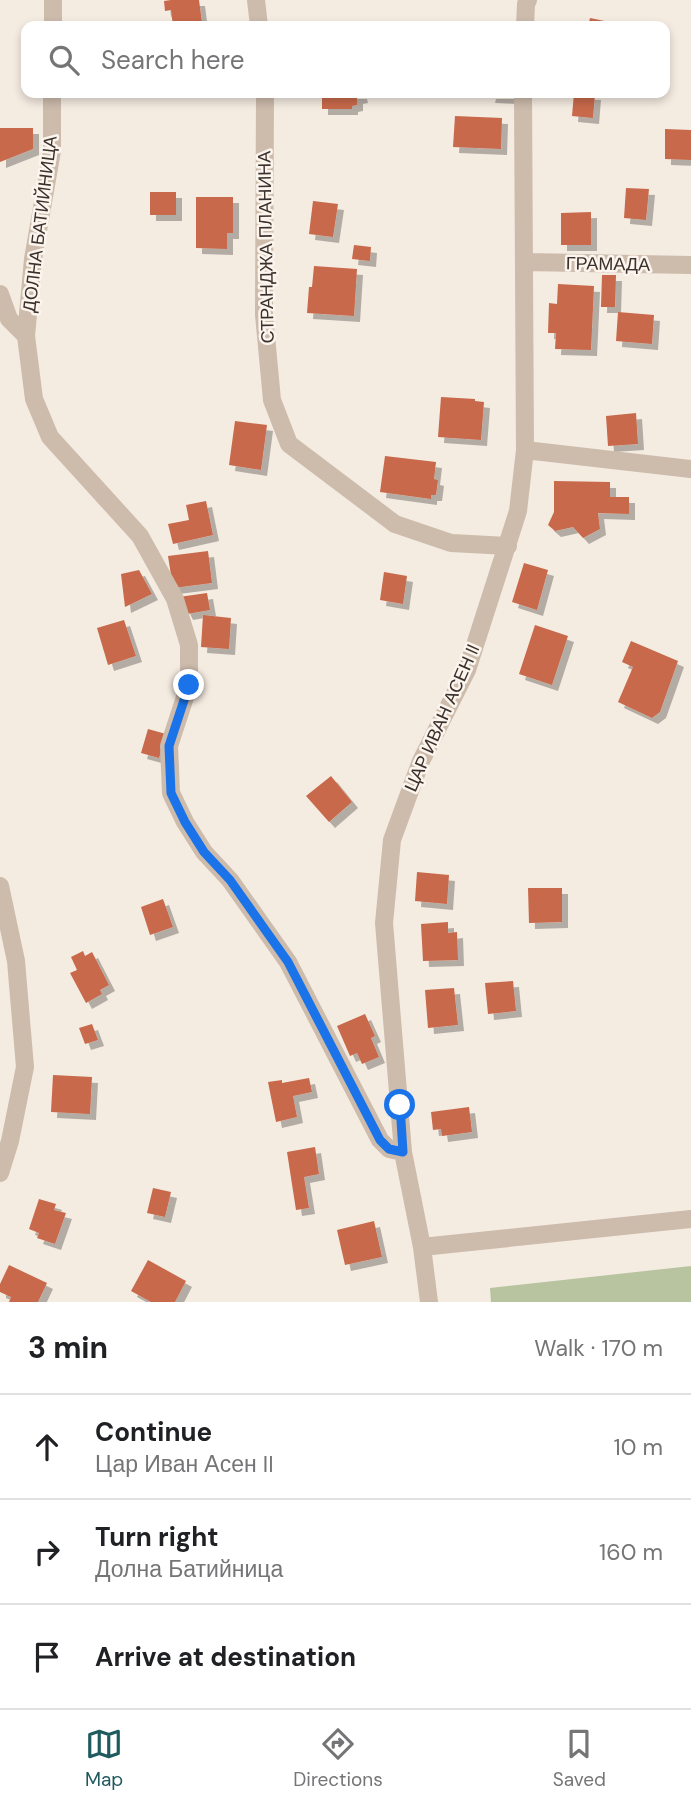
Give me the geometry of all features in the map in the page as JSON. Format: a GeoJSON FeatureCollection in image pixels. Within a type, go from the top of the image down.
{"type":"FeatureCollection","features":[{"type":"Feature","properties":{"kind":"street"},"geometry":{"type":"LineString","coordinates":[[53,0],[53,21]]}},
{"type":"Feature","properties":{"kind":"street"},"geometry":{"type":"LineString","coordinates":[[256,0],[258,21]]}},
{"type":"Feature","properties":{"kind":"street"},"geometry":{"type":"LineString","coordinates":[[525,21],[528,0]]}},
{"type":"Feature","properties":{"kind":"street","name":"ДОЛНА БАТИЙНИЦА"},"geometry":{"type":"LineString","coordinates":[[52,98],[52,151],[33,259],[26,336],[34,399],[50,437],[140,536],[176,599],[189,645],[189,685],[169,746],[171,793],[185,822],[204,852],[230,880],[288,962],[380,1140],[389,1149],[403,1152]]}},
{"type":"Feature","properties":{"kind":"street","name":"СТРАНДЖА ПЛАНИНА"},"geometry":{"type":"LineString","coordinates":[[265,98],[264,315],[272,400],[289,444],[395,524],[451,543],[508,546]]}},
{"type":"Feature","properties":{"kind":"street","name":"ЦАР ИВАН АСЕН II"},"geometry":{"type":"LineString","coordinates":[[429,1302],[422,1247],[403,1152],[384,923],[392,840],[421,761],[467,670],[518,511],[525,450],[523,98]]}},
{"type":"Feature","properties":{"kind":"street","name":"ГРАМАДА"},"geometry":{"type":"LineString","coordinates":[[525,262],[691,265]]}},
{"type":"Feature","properties":{"kind":"street"},"geometry":{"type":"LineString","coordinates":[[0,294],[9,319],[26,336]]}},
{"type":"Feature","properties":{"kind":"street"},"geometry":{"type":"LineString","coordinates":[[525,450],[691,470]]}},
{"type":"Feature","properties":{"kind":"street"},"geometry":{"type":"LineString","coordinates":[[0,886],[16,961],[25,1067],[10,1141],[0,1173]]}},
{"type":"Feature","properties":{"kind":"street"},"geometry":{"type":"LineString","coordinates":[[422,1247],[691,1219]]}},
{"type":"Feature","properties":{"kind":"green space"},"geometry":{"type":"Polygon","coordinates":[[[691,1266],[691,1302],[491,1302],[490,1288],[691,1266]]]}},
{"type":"Feature","properties":{"kind":"building"},"geometry":{"type":"Polygon","coordinates":[[[199,0],[202,21],[172,21],[171,10],[165,11],[164,1],[199,0]]]}},
{"type":"Feature","properties":{"kind":"building"},"geometry":{"type":"Polygon","coordinates":[[[322,98],[357,98],[357,105],[352,106],[352,109],[322,109],[322,98]]]}},
{"type":"Feature","properties":{"kind":"building"},"geometry":{"type":"Polygon","coordinates":[[[574,98],[595,98],[593,118],[572,116],[574,98]]]}},
{"type":"Feature","properties":{"kind":"building"},"geometry":{"type":"Polygon","coordinates":[[[455,116],[502,118],[501,149],[453,147],[455,116]]]}},
{"type":"Feature","properties":{"kind":"building"},"geometry":{"type":"Polygon","coordinates":[[[0,128],[33,128],[33,149],[0,162],[0,128]]]}},
{"type":"Feature","properties":{"kind":"building"},"geometry":{"type":"Polygon","coordinates":[[[665,129],[691,130],[691,160],[665,159],[665,129]]]}},
{"type":"Feature","properties":{"kind":"building"},"geometry":{"type":"Polygon","coordinates":[[[626,188],[649,189],[646,220],[624,218],[626,188]]]}},
{"type":"Feature","properties":{"kind":"building"},"geometry":{"type":"Polygon","coordinates":[[[150,192],[176,192],[176,215],[150,215],[150,192]]]}},
{"type":"Feature","properties":{"kind":"building"},"geometry":{"type":"Polygon","coordinates":[[[196,197],[233,197],[233,233],[227,233],[227,249],[196,248],[196,197]]]}},
{"type":"Feature","properties":{"kind":"building"},"geometry":{"type":"Polygon","coordinates":[[[313,201],[338,204],[333,237],[309,234],[313,201]]]}},
{"type":"Feature","properties":{"kind":"building"},"geometry":{"type":"Polygon","coordinates":[[[591,212],[591,245],[561,245],[561,213],[591,212]]]}},
{"type":"Feature","properties":{"kind":"building"},"geometry":{"type":"Polygon","coordinates":[[[354,245],[371,247],[370,261],[352,259],[354,245]]]}},
{"type":"Feature","properties":{"kind":"building"},"geometry":{"type":"Polygon","coordinates":[[[314,266],[357,269],[354,316],[307,313],[314,266]]]}},
{"type":"Feature","properties":{"kind":"building"},"geometry":{"type":"Polygon","coordinates":[[[602,275],[616,275],[615,307],[601,307],[602,275]]]}},
{"type":"Feature","properties":{"kind":"building"},"geometry":{"type":"Polygon","coordinates":[[[558,284],[594,286],[591,350],[555,349],[556,333],[548,333],[549,303],[557,304],[558,284]]]}},
{"type":"Feature","properties":{"kind":"building"},"geometry":{"type":"Polygon","coordinates":[[[618,312],[654,315],[652,344],[616,341],[618,312]]]}},
{"type":"Feature","properties":{"kind":"building"},"geometry":{"type":"Polygon","coordinates":[[[441,397],[484,402],[481,440],[438,437],[441,397]]]}},
{"type":"Feature","properties":{"kind":"building"},"geometry":{"type":"Polygon","coordinates":[[[636,413],[638,444],[608,446],[606,416],[636,413]]]}},
{"type":"Feature","properties":{"kind":"building"},"geometry":{"type":"Polygon","coordinates":[[[235,421],[267,425],[261,470],[229,465],[235,421]]]}},
{"type":"Feature","properties":{"kind":"building"},"geometry":{"type":"Polygon","coordinates":[[[385,456],[436,462],[436,495],[431,495],[431,499],[380,492],[385,456]]]}},
{"type":"Feature","properties":{"kind":"building"},"geometry":{"type":"Polygon","coordinates":[[[554,481],[610,482],[610,497],[629,497],[629,514],[598,513],[600,529],[583,538],[573,527],[555,531],[548,525],[554,512],[554,481]]]}},
{"type":"Feature","properties":{"kind":"building"},"geometry":{"type":"Polygon","coordinates":[[[206,501],[213,535],[173,544],[168,524],[189,520],[186,505],[206,501]]]}},
{"type":"Feature","properties":{"kind":"building"},"geometry":{"type":"Polygon","coordinates":[[[208,551],[212,583],[173,588],[168,556],[208,551]]]}},
{"type":"Feature","properties":{"kind":"building"},"geometry":{"type":"Polygon","coordinates":[[[524,563],[548,570],[537,610],[512,602],[524,563]]]}},
{"type":"Feature","properties":{"kind":"building"},"geometry":{"type":"Polygon","coordinates":[[[139,570],[152,594],[125,607],[121,574],[139,570]]]}},
{"type":"Feature","properties":{"kind":"building"},"geometry":{"type":"Polygon","coordinates":[[[384,572],[407,576],[403,604],[380,600],[384,572]]]}},
{"type":"Feature","properties":{"kind":"building"},"geometry":{"type":"Polygon","coordinates":[[[207,593],[210,610],[187,614],[179,597],[207,593]]]}},
{"type":"Feature","properties":{"kind":"building"},"geometry":{"type":"Polygon","coordinates":[[[203,615],[231,618],[229,649],[201,647],[203,615]]]}},
{"type":"Feature","properties":{"kind":"building"},"geometry":{"type":"Polygon","coordinates":[[[124,620],[136,656],[108,665],[97,628],[124,620]]]}},
{"type":"Feature","properties":{"kind":"building"},"geometry":{"type":"Polygon","coordinates":[[[535,625],[568,636],[552,685],[519,674],[535,625]]]}},
{"type":"Feature","properties":{"kind":"building"},"geometry":{"type":"Polygon","coordinates":[[[631,641],[678,661],[660,712],[652,718],[618,702],[633,667],[622,662],[631,641]]]}},
{"type":"Feature","properties":{"kind":"building"},"geometry":{"type":"Polygon","coordinates":[[[148,729],[166,734],[159,758],[141,753],[148,729]]]}},
{"type":"Feature","properties":{"kind":"building"},"geometry":{"type":"Polygon","coordinates":[[[331,776],[352,802],[329,822],[306,796],[331,776]]]}},
{"type":"Feature","properties":{"kind":"building"},"geometry":{"type":"Polygon","coordinates":[[[417,872],[449,875],[447,904],[415,901],[417,872]]]}},
{"type":"Feature","properties":{"kind":"building"},"geometry":{"type":"Polygon","coordinates":[[[528,888],[562,888],[562,922],[529,923],[528,888]]]}},
{"type":"Feature","properties":{"kind":"building"},"geometry":{"type":"Polygon","coordinates":[[[163,899],[173,927],[150,935],[141,907],[163,899]]]}},
{"type":"Feature","properties":{"kind":"building"},"geometry":{"type":"Polygon","coordinates":[[[448,922],[448,933],[457,932],[458,960],[423,961],[421,924],[448,922]]]}},
{"type":"Feature","properties":{"kind":"building"},"geometry":{"type":"Polygon","coordinates":[[[83,951],[85,956],[92,952],[109,985],[100,990],[102,994],[86,1003],[70,973],[77,970],[71,957],[83,951]]]}},
{"type":"Feature","properties":{"kind":"building"},"geometry":{"type":"Polygon","coordinates":[[[513,981],[516,1011],[488,1014],[485,983],[513,981]]]}},
{"type":"Feature","properties":{"kind":"building"},"geometry":{"type":"Polygon","coordinates":[[[454,988],[458,1025],[428,1028],[425,990],[454,988]]]}},
{"type":"Feature","properties":{"kind":"building"},"geometry":{"type":"Polygon","coordinates":[[[365,1014],[375,1036],[371,1038],[379,1057],[362,1064],[357,1053],[350,1056],[337,1026],[365,1014]]]}},
{"type":"Feature","properties":{"kind":"building"},"geometry":{"type":"Polygon","coordinates":[[[92,1024],[98,1040],[85,1044],[79,1028],[92,1024]]]}},
{"type":"Feature","properties":{"kind":"building"},"geometry":{"type":"Polygon","coordinates":[[[53,1075],[92,1077],[90,1114],[51,1112],[53,1075]]]}},
{"type":"Feature","properties":{"kind":"building"},"geometry":{"type":"Polygon","coordinates":[[[309,1078],[312,1092],[293,1096],[297,1117],[276,1122],[268,1082],[282,1080],[282,1083],[309,1078]]]}},
{"type":"Feature","properties":{"kind":"building"},"geometry":{"type":"Polygon","coordinates":[[[469,1107],[472,1132],[442,1136],[441,1129],[433,1130],[431,1112],[469,1107]]]}},
{"type":"Feature","properties":{"kind":"building"},"geometry":{"type":"Polygon","coordinates":[[[315,1147],[319,1174],[304,1177],[309,1208],[296,1210],[287,1152],[315,1147]]]}},
{"type":"Feature","properties":{"kind":"building"},"geometry":{"type":"Polygon","coordinates":[[[153,1188],[171,1192],[165,1217],[147,1213],[153,1188]]]}},
{"type":"Feature","properties":{"kind":"building"},"geometry":{"type":"Polygon","coordinates":[[[39,1199],[56,1204],[54,1210],[66,1213],[55,1244],[37,1238],[39,1233],[29,1229],[39,1199]]]}},
{"type":"Feature","properties":{"kind":"building"},"geometry":{"type":"Polygon","coordinates":[[[374,1221],[382,1257],[345,1265],[337,1230],[374,1221]]]}},
{"type":"Feature","properties":{"kind":"building"},"geometry":{"type":"Polygon","coordinates":[[[148,1260],[186,1281],[175,1302],[151,1302],[131,1291],[148,1260]]]}},
{"type":"Feature","properties":{"kind":"building"},"geometry":{"type":"Polygon","coordinates":[[[9,1265],[47,1283],[38,1302],[9,1302],[11,1297],[0,1292],[0,1284],[9,1265]]]}},
{"type":"Feature","properties":{"kind":"route"},"geometry":{"type":"LineString","coordinates":[[189,685],[169,746],[171,793],[185,822],[204,852],[230,880],[288,962],[380,1140],[389,1149],[403,1152],[400,1105]]}}]}
